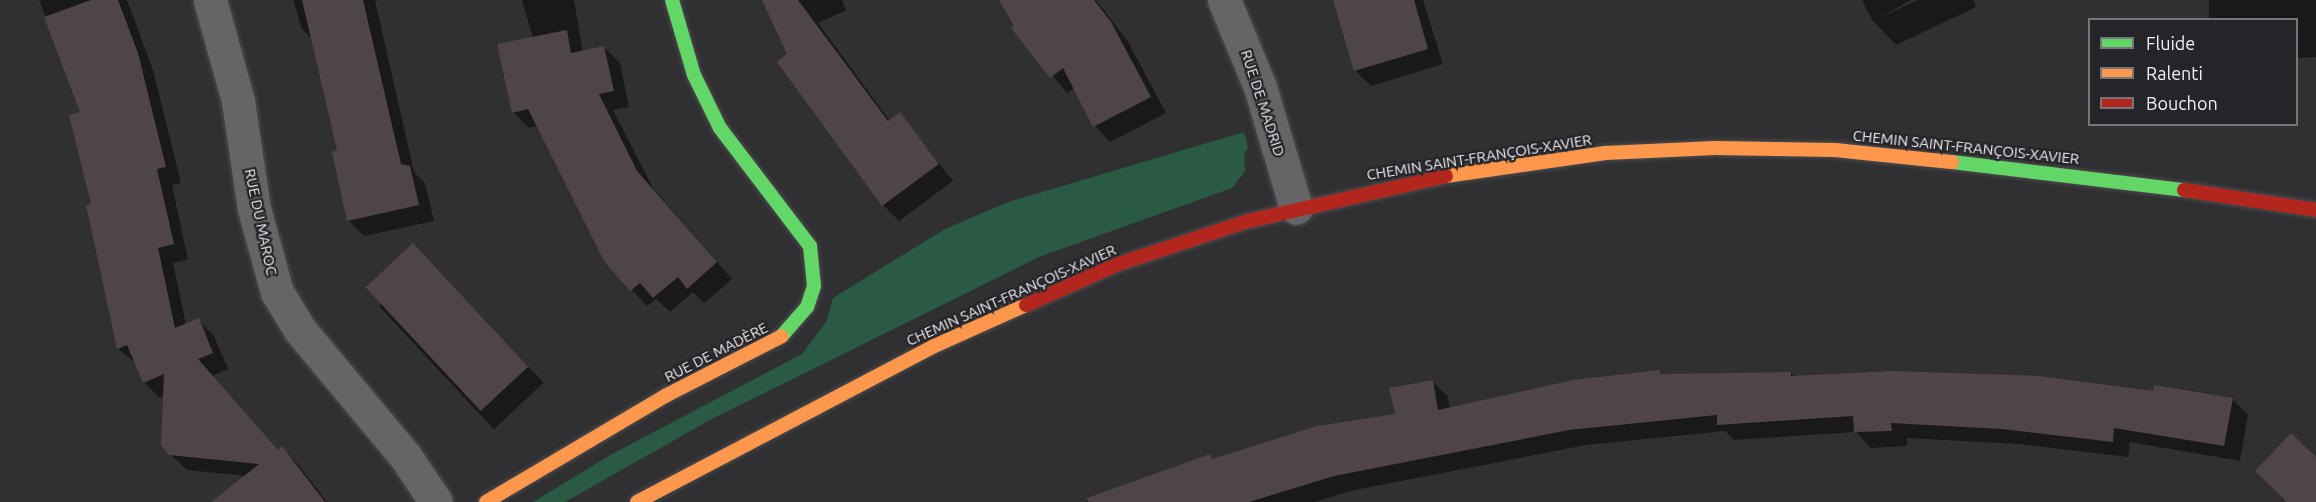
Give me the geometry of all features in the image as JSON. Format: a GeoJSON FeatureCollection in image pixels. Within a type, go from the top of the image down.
{"type":"FeatureCollection","features":[{"type":"Feature","properties":{"kind":"street","name":"RUE DU MAROC"},"geometry":{"type":"LineString","coordinates":[[210,0],[238,101],[254,209],[278,292],[300,330],[405,456],[436,502]]}},
{"type":"Feature","properties":{"kind":"street","name":"RUE DE MADÈRE"},"geometry":{"type":"LineString","coordinates":[[486,502],[627,417],[783,336],[807,307],[815,276],[810,246],[720,128],[694,75],[672,0]]}},
{"type":"Feature","properties":{"kind":"street","name":"RUE DE MADRID"},"geometry":{"type":"LineString","coordinates":[[1224,0],[1260,87],[1296,208]]}},
{"type":"Feature","properties":{"kind":"street","name":"CHEMIN SAINT-FRANÇOIS-XAVIER"},"geometry":{"type":"LineString","coordinates":[[637,502],[932,347],[1060,288],[1222,228],[1296,208],[1448,175],[1550,160],[1658,150],[1773,148],[1940,158],[2316,210]]}},
{"type":"Feature","properties":{"kind":"green space"},"geometry":{"type":"Polygon","coordinates":[[[1244,132],[1248,148],[1244,155],[1245,171],[1232,188],[1039,257],[710,420],[565,502],[533,502],[612,454],[802,354],[826,322],[833,298],[945,229],[1008,202],[1244,132]]]}},
{"type":"Feature","properties":{"kind":"building"},"geometry":{"type":"Polygon","coordinates":[[[91,0],[118,0],[138,53],[166,167],[157,169],[174,244],[158,248],[175,328],[199,318],[213,353],[198,359],[278,450],[282,446],[325,502],[211,502],[259,464],[169,455],[161,445],[164,374],[143,383],[127,345],[117,349],[86,205],[91,204],[69,115],[80,112],[44,17],[91,0]]]}},
{"type":"Feature","properties":{"kind":"building"},"geometry":{"type":"Polygon","coordinates":[[[302,0],[363,0],[401,164],[410,166],[419,205],[347,221],[332,152],[337,150],[302,0]]]}},
{"type":"Feature","properties":{"kind":"building"},"geometry":{"type":"Polygon","coordinates":[[[762,0],[798,0],[888,121],[900,112],[939,164],[882,206],[777,62],[787,54],[762,0]]]}},
{"type":"Feature","properties":{"kind":"building"},"geometry":{"type":"Polygon","coordinates":[[[999,0],[1094,0],[1111,22],[1151,97],[1093,127],[1063,68],[1050,78],[1011,28],[1014,26],[999,0]]]}},
{"type":"Feature","properties":{"kind":"building"},"geometry":{"type":"Polygon","coordinates":[[[1333,0],[1414,0],[1428,49],[1354,71],[1333,0]]]}},
{"type":"Feature","properties":{"kind":"building"},"geometry":{"type":"Polygon","coordinates":[[[567,30],[571,53],[604,46],[614,91],[599,94],[637,171],[717,262],[687,289],[678,277],[653,298],[640,283],[630,291],[604,261],[528,109],[512,113],[497,44],[567,30]]]}},
{"type":"Feature","properties":{"kind":"building"},"geometry":{"type":"Polygon","coordinates":[[[413,243],[528,367],[481,411],[365,287],[413,243]]]}},
{"type":"Feature","properties":{"kind":"building"},"geometry":{"type":"Polygon","coordinates":[[[1660,370],[1660,374],[1791,372],[1791,376],[1893,371],[2039,376],[2153,391],[2154,385],[2233,398],[2224,446],[2114,428],[2113,442],[2002,429],[1891,423],[1892,431],[1854,432],[1853,416],[1717,425],[1717,415],[1569,430],[1334,476],[1249,502],[1088,502],[1087,498],[1210,454],[1212,459],[1317,426],[1395,414],[1389,388],[1433,380],[1438,410],[1573,380],[1660,370]]]}},
{"type":"Feature","properties":{"kind":"building"},"geometry":{"type":"Polygon","coordinates":[[[2291,433],[2316,457],[2316,502],[2287,502],[2255,471],[2291,433]]]}},
{"type":"Feature","properties":{"kind":"traffic: fast"},"geometry":{"type":"LineString","coordinates":[[672,0],[694,75],[720,128],[810,246],[814,286],[807,307],[782,336]]}},
{"type":"Feature","properties":{"kind":"traffic: fast"},"geometry":{"type":"LineString","coordinates":[[1952,162],[2184,190]]}},
{"type":"Feature","properties":{"kind":"traffic: slow"},"geometry":{"type":"LineString","coordinates":[[1446,176],[1605,153],[1715,148],[1835,150],[1952,162]]}},
{"type":"Feature","properties":{"kind":"traffic: slow"},"geometry":{"type":"LineString","coordinates":[[637,502],[932,347],[1026,305]]}},
{"type":"Feature","properties":{"kind":"traffic: slow"},"geometry":{"type":"LineString","coordinates":[[486,502],[665,396],[782,336]]}},
{"type":"Feature","properties":{"kind":"traffic: jam"},"geometry":{"type":"LineString","coordinates":[[1026,305],[1116,265],[1248,221],[1446,176]]}},
{"type":"Feature","properties":{"kind":"traffic: jam"},"geometry":{"type":"LineString","coordinates":[[2184,190],[2316,210]]}}]}
